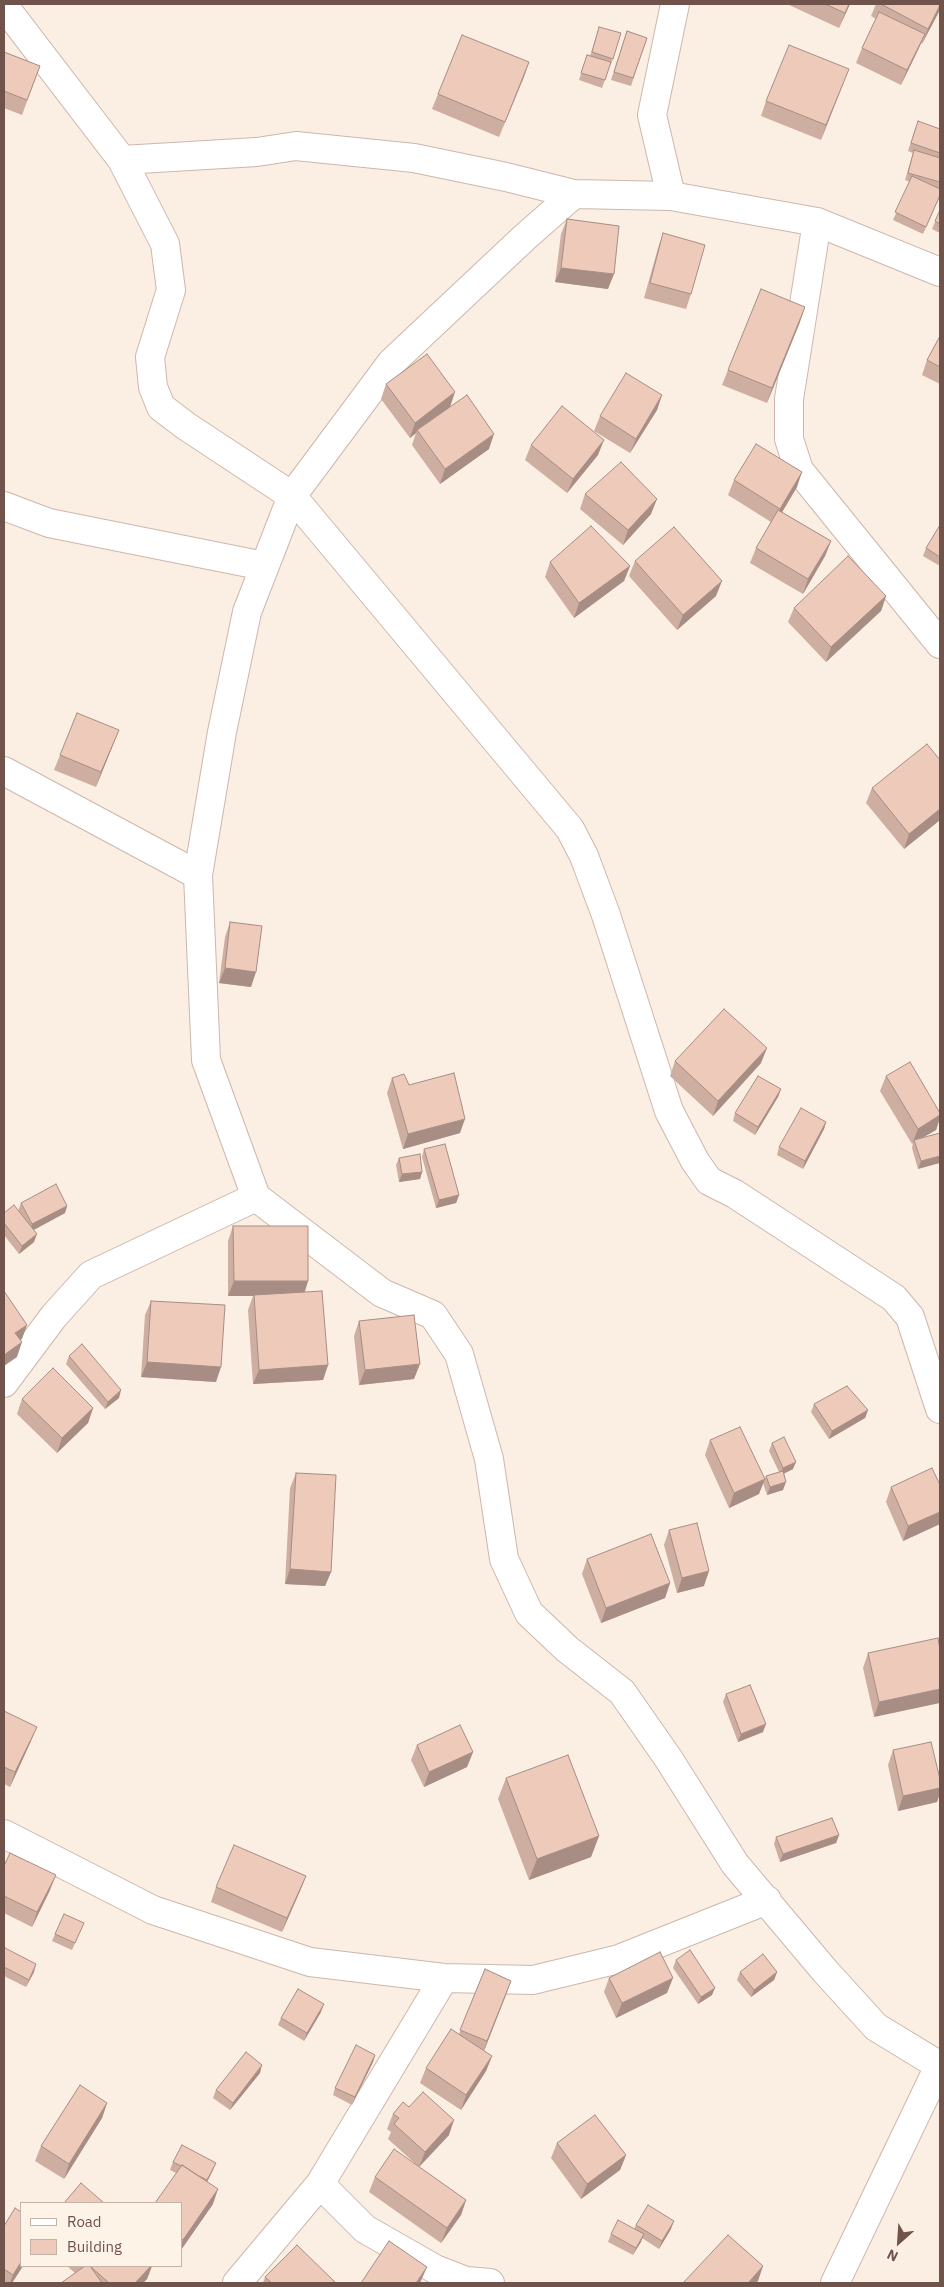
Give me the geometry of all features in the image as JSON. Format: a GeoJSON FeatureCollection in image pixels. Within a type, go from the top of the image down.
{"type":"FeatureCollection","features":[{"type":"Feature","properties":{"kind":"street"},"geometry":{"type":"LineString","coordinates":[[671,196],[652,115],[675,4]]}},
{"type":"Feature","properties":{"kind":"street"},"geometry":{"type":"LineString","coordinates":[[4,6],[122,160],[165,244],[171,290],[150,357],[153,387],[160,407],[292,496],[570,829],[584,856],[606,915],[669,1111],[694,1161],[709,1181],[735,1194],[894,1298],[910,1318],[940,1409]]}},
{"type":"Feature","properties":{"kind":"street"},"geometry":{"type":"LineString","coordinates":[[122,160],[257,152],[296,146],[414,158],[506,177],[574,194],[671,196],[817,222],[940,272]]}},
{"type":"Feature","properties":{"kind":"street"},"geometry":{"type":"LineString","coordinates":[[574,194],[525,237],[391,363],[292,496],[247,612],[226,713],[198,875],[206,1060],[256,1197],[382,1293],[433,1315],[459,1354],[489,1459],[504,1559],[529,1613],[567,1649],[622,1692],[668,1758],[735,1864],[825,1971],[876,2027],[939,2066],[874,2198],[835,2283]]}},
{"type":"Feature","properties":{"kind":"street"},"geometry":{"type":"LineString","coordinates":[[817,222],[789,399],[789,439],[799,470],[938,637]]}},
{"type":"Feature","properties":{"kind":"street"},"geometry":{"type":"LineString","coordinates":[[4,506],[49,523],[264,566]]}},
{"type":"Feature","properties":{"kind":"street"},"geometry":{"type":"LineString","coordinates":[[4,771],[198,875]]}},
{"type":"Feature","properties":{"kind":"street"},"geometry":{"type":"LineString","coordinates":[[4,1383],[54,1316],[91,1276],[256,1197]]}},
{"type":"Feature","properties":{"kind":"street"},"geometry":{"type":"LineString","coordinates":[[4,1834],[153,1910],[310,1962],[444,1978],[533,1980],[619,1959],[767,1900]]}},
{"type":"Feature","properties":{"kind":"street"},"geometry":{"type":"LineString","coordinates":[[237,2283],[320,2184],[444,1978]]}},
{"type":"Feature","properties":{"kind":"street"},"geometry":{"type":"LineString","coordinates":[[320,2184],[365,2229],[435,2269],[466,2281],[490,2283]]}},
{"type":"Feature","properties":{"kind":"building"},"geometry":{"type":"Polygon","coordinates":[[[825,4],[849,4],[845,13],[825,4]]]}},
{"type":"Feature","properties":{"kind":"building"},"geometry":{"type":"Polygon","coordinates":[[[881,4],[940,4],[940,5],[928,29],[881,4]]]}},
{"type":"Feature","properties":{"kind":"building"},"geometry":{"type":"Polygon","coordinates":[[[879,12],[925,34],[907,70],[862,48],[879,12]]]}},
{"type":"Feature","properties":{"kind":"building"},"geometry":{"type":"Polygon","coordinates":[[[599,27],[621,33],[613,59],[592,52],[599,27]]]}},
{"type":"Feature","properties":{"kind":"building"},"geometry":{"type":"Polygon","coordinates":[[[627,31],[647,38],[633,78],[614,72],[627,31]]]}},
{"type":"Feature","properties":{"kind":"building"},"geometry":{"type":"Polygon","coordinates":[[[462,35],[529,62],[505,122],[438,94],[462,35]]]}},
{"type":"Feature","properties":{"kind":"building"},"geometry":{"type":"Polygon","coordinates":[[[789,45],[849,69],[826,125],[766,101],[789,45]]]}},
{"type":"Feature","properties":{"kind":"building"},"geometry":{"type":"Polygon","coordinates":[[[4,52],[40,66],[27,100],[4,91],[4,52]]]}},
{"type":"Feature","properties":{"kind":"building"},"geometry":{"type":"Polygon","coordinates":[[[587,55],[611,62],[605,80],[581,73],[587,55]]]}},
{"type":"Feature","properties":{"kind":"building"},"geometry":{"type":"Polygon","coordinates":[[[918,121],[940,129],[940,153],[911,143],[918,121]]]}},
{"type":"Feature","properties":{"kind":"building"},"geometry":{"type":"Polygon","coordinates":[[[914,150],[940,158],[940,182],[908,173],[914,150]]]}},
{"type":"Feature","properties":{"kind":"building"},"geometry":{"type":"Polygon","coordinates":[[[912,176],[940,189],[940,195],[926,227],[895,212],[912,176]]]}},
{"type":"Feature","properties":{"kind":"building"},"geometry":{"type":"Polygon","coordinates":[[[940,210],[940,224],[935,221],[940,210]]]}},
{"type":"Feature","properties":{"kind":"building"},"geometry":{"type":"Polygon","coordinates":[[[567,219],[619,226],[614,274],[561,268],[567,219]]]}},
{"type":"Feature","properties":{"kind":"building"},"geometry":{"type":"Polygon","coordinates":[[[663,233],[705,245],[691,294],[650,283],[663,233]]]}},
{"type":"Feature","properties":{"kind":"building"},"geometry":{"type":"Polygon","coordinates":[[[761,289],[805,307],[772,388],[728,370],[761,289]]]}},
{"type":"Feature","properties":{"kind":"building"},"geometry":{"type":"Polygon","coordinates":[[[940,336],[940,367],[927,360],[940,336]]]}},
{"type":"Feature","properties":{"kind":"building"},"geometry":{"type":"Polygon","coordinates":[[[427,354],[455,392],[415,423],[386,384],[427,354]]]}},
{"type":"Feature","properties":{"kind":"building"},"geometry":{"type":"Polygon","coordinates":[[[626,373],[662,395],[636,439],[600,416],[626,373]]]}},
{"type":"Feature","properties":{"kind":"building"},"geometry":{"type":"Polygon","coordinates":[[[467,395],[494,434],[445,469],[417,430],[467,395]]]}},
{"type":"Feature","properties":{"kind":"building"},"geometry":{"type":"Polygon","coordinates":[[[562,406],[604,440],[573,479],[531,445],[562,406]]]}},
{"type":"Feature","properties":{"kind":"building"},"geometry":{"type":"Polygon","coordinates":[[[756,444],[802,472],[780,509],[734,480],[756,444]]]}},
{"type":"Feature","properties":{"kind":"building"},"geometry":{"type":"Polygon","coordinates":[[[621,462],[657,499],[628,530],[585,494],[621,462]]]}},
{"type":"Feature","properties":{"kind":"building"},"geometry":{"type":"Polygon","coordinates":[[[778,510],[831,541],[808,579],[756,548],[778,510]]]}},
{"type":"Feature","properties":{"kind":"building"},"geometry":{"type":"Polygon","coordinates":[[[940,525],[940,557],[926,548],[940,525]]]}},
{"type":"Feature","properties":{"kind":"building"},"geometry":{"type":"Polygon","coordinates":[[[591,526],[630,566],[579,603],[550,562],[591,526]]]}},
{"type":"Feature","properties":{"kind":"building"},"geometry":{"type":"Polygon","coordinates":[[[674,527],[722,581],[683,615],[635,561],[674,527]]]}},
{"type":"Feature","properties":{"kind":"building"},"geometry":{"type":"Polygon","coordinates":[[[848,556],[886,596],[831,647],[794,608],[848,556]]]}},
{"type":"Feature","properties":{"kind":"building"},"geometry":{"type":"Polygon","coordinates":[[[77,713],[119,730],[101,772],[60,755],[77,713]]]}},
{"type":"Feature","properties":{"kind":"building"},"geometry":{"type":"Polygon","coordinates":[[[927,744],[940,760],[940,809],[909,834],[872,788],[927,744]]]}},
{"type":"Feature","properties":{"kind":"building"},"geometry":{"type":"Polygon","coordinates":[[[230,922],[262,926],[256,972],[225,968],[230,922]]]}},
{"type":"Feature","properties":{"kind":"building"},"geometry":{"type":"Polygon","coordinates":[[[724,1009],[767,1048],[718,1101],[675,1061],[724,1009]]]}},
{"type":"Feature","properties":{"kind":"building"},"geometry":{"type":"Polygon","coordinates":[[[910,1062],[940,1113],[940,1115],[918,1129],[886,1076],[910,1062]]]}},
{"type":"Feature","properties":{"kind":"building"},"geometry":{"type":"Polygon","coordinates":[[[454,1073],[465,1119],[408,1134],[392,1078],[404,1074],[409,1085],[454,1073]]]}},
{"type":"Feature","properties":{"kind":"building"},"geometry":{"type":"Polygon","coordinates":[[[758,1076],[781,1089],[758,1127],[735,1113],[758,1076]]]}},
{"type":"Feature","properties":{"kind":"building"},"geometry":{"type":"Polygon","coordinates":[[[801,1108],[826,1122],[805,1161],[779,1147],[801,1108]]]}},
{"type":"Feature","properties":{"kind":"building"},"geometry":{"type":"Polygon","coordinates":[[[940,1133],[940,1156],[921,1161],[914,1140],[940,1133]]]}},
{"type":"Feature","properties":{"kind":"building"},"geometry":{"type":"Polygon","coordinates":[[[445,1144],[459,1195],[439,1200],[424,1149],[445,1144]]]}},
{"type":"Feature","properties":{"kind":"building"},"geometry":{"type":"Polygon","coordinates":[[[420,1154],[422,1172],[402,1174],[399,1158],[420,1154]]]}},
{"type":"Feature","properties":{"kind":"building"},"geometry":{"type":"Polygon","coordinates":[[[56,1184],[67,1206],[32,1224],[21,1203],[56,1184]]]}},
{"type":"Feature","properties":{"kind":"building"},"geometry":{"type":"Polygon","coordinates":[[[14,1205],[37,1234],[22,1246],[4,1223],[4,1213],[14,1205]]]}},
{"type":"Feature","properties":{"kind":"building"},"geometry":{"type":"Polygon","coordinates":[[[233,1226],[308,1226],[308,1281],[234,1281],[233,1226]]]}},
{"type":"Feature","properties":{"kind":"building"},"geometry":{"type":"Polygon","coordinates":[[[4,1291],[27,1325],[15,1333],[22,1342],[4,1355],[4,1291]]]}},
{"type":"Feature","properties":{"kind":"building"},"geometry":{"type":"Polygon","coordinates":[[[322,1291],[328,1365],[259,1370],[254,1295],[322,1291]]]}},
{"type":"Feature","properties":{"kind":"building"},"geometry":{"type":"Polygon","coordinates":[[[151,1301],[225,1305],[221,1367],[147,1362],[151,1301]]]}},
{"type":"Feature","properties":{"kind":"building"},"geometry":{"type":"Polygon","coordinates":[[[414,1315],[420,1364],[365,1370],[359,1321],[414,1315]]]}},
{"type":"Feature","properties":{"kind":"building"},"geometry":{"type":"Polygon","coordinates":[[[82,1344],[121,1390],[108,1402],[69,1356],[82,1344]]]}},
{"type":"Feature","properties":{"kind":"building"},"geometry":{"type":"Polygon","coordinates":[[[53,1368],[93,1408],[62,1438],[22,1399],[53,1368]]]}},
{"type":"Feature","properties":{"kind":"building"},"geometry":{"type":"Polygon","coordinates":[[[847,1386],[868,1410],[832,1431],[814,1404],[847,1386]]]}},
{"type":"Feature","properties":{"kind":"building"},"geometry":{"type":"Polygon","coordinates":[[[740,1427],[765,1479],[734,1493],[710,1440],[740,1427]]]}},
{"type":"Feature","properties":{"kind":"building"},"geometry":{"type":"Polygon","coordinates":[[[784,1437],[796,1462],[783,1468],[772,1443],[784,1437]]]}},
{"type":"Feature","properties":{"kind":"building"},"geometry":{"type":"Polygon","coordinates":[[[932,1468],[940,1485],[940,1512],[908,1526],[891,1487],[932,1468]]]}},
{"type":"Feature","properties":{"kind":"building"},"geometry":{"type":"Polygon","coordinates":[[[783,1471],[786,1482],[770,1487],[766,1476],[783,1471]]]}},
{"type":"Feature","properties":{"kind":"building"},"geometry":{"type":"Polygon","coordinates":[[[296,1473],[336,1475],[331,1572],[290,1569],[296,1473]]]}},
{"type":"Feature","properties":{"kind":"building"},"geometry":{"type":"Polygon","coordinates":[[[697,1523],[709,1571],[682,1578],[669,1530],[697,1523]]]}},
{"type":"Feature","properties":{"kind":"building"},"geometry":{"type":"Polygon","coordinates":[[[651,1534],[670,1583],[606,1608],[587,1559],[651,1534]]]}},
{"type":"Feature","properties":{"kind":"building"},"geometry":{"type":"Polygon","coordinates":[[[938,1638],[940,1650],[940,1689],[879,1702],[868,1653],[938,1638]]]}},
{"type":"Feature","properties":{"kind":"building"},"geometry":{"type":"Polygon","coordinates":[[[750,1685],[766,1724],[741,1734],[726,1694],[750,1685]]]}},
{"type":"Feature","properties":{"kind":"building"},"geometry":{"type":"Polygon","coordinates":[[[4,1711],[37,1727],[15,1772],[4,1767],[4,1711]]]}},
{"type":"Feature","properties":{"kind":"building"},"geometry":{"type":"Polygon","coordinates":[[[460,1725],[473,1752],[429,1772],[417,1745],[460,1725]]]}},
{"type":"Feature","properties":{"kind":"building"},"geometry":{"type":"Polygon","coordinates":[[[931,1742],[940,1779],[940,1788],[903,1796],[893,1750],[931,1742]]]}},
{"type":"Feature","properties":{"kind":"building"},"geometry":{"type":"Polygon","coordinates":[[[568,1755],[599,1836],[537,1859],[506,1778],[568,1755]]]}},
{"type":"Feature","properties":{"kind":"building"},"geometry":{"type":"Polygon","coordinates":[[[832,1818],[839,1835],[783,1854],[776,1837],[832,1818]]]}},
{"type":"Feature","properties":{"kind":"building"},"geometry":{"type":"Polygon","coordinates":[[[234,1845],[306,1876],[287,1918],[216,1887],[234,1845]]]}},
{"type":"Feature","properties":{"kind":"building"},"geometry":{"type":"Polygon","coordinates":[[[10,1853],[56,1875],[37,1912],[4,1896],[4,1866],[10,1853]]]}},
{"type":"Feature","properties":{"kind":"building"},"geometry":{"type":"Polygon","coordinates":[[[64,1914],[84,1923],[75,1943],[55,1934],[64,1914]]]}},
{"type":"Feature","properties":{"kind":"building"},"geometry":{"type":"Polygon","coordinates":[[[5,1948],[36,1964],[29,1980],[4,1967],[5,1948]]]}},
{"type":"Feature","properties":{"kind":"building"},"geometry":{"type":"Polygon","coordinates":[[[690,1950],[715,1988],[701,1997],[676,1960],[690,1950]]]}},
{"type":"Feature","properties":{"kind":"building"},"geometry":{"type":"Polygon","coordinates":[[[660,1952],[673,1978],[622,2003],[609,1978],[660,1952]]]}},
{"type":"Feature","properties":{"kind":"building"},"geometry":{"type":"Polygon","coordinates":[[[763,1954],[777,1972],[754,1990],[740,1972],[763,1954]]]}},
{"type":"Feature","properties":{"kind":"building"},"geometry":{"type":"Polygon","coordinates":[[[485,1969],[511,1981],[487,2041],[460,2030],[485,1969]]]}},
{"type":"Feature","properties":{"kind":"building"},"geometry":{"type":"Polygon","coordinates":[[[298,1989],[324,2004],[307,2033],[281,2018],[298,1989]]]}},
{"type":"Feature","properties":{"kind":"building"},"geometry":{"type":"Polygon","coordinates":[[[451,2029],[492,2056],[466,2095],[426,2068],[451,2029]]]}},
{"type":"Feature","properties":{"kind":"building"},"geometry":{"type":"Polygon","coordinates":[[[356,2045],[375,2055],[355,2097],[335,2088],[356,2045]]]}},
{"type":"Feature","properties":{"kind":"building"},"geometry":{"type":"Polygon","coordinates":[[[246,2052],[262,2065],[233,2103],[216,2090],[246,2052]]]}},
{"type":"Feature","properties":{"kind":"building"},"geometry":{"type":"Polygon","coordinates":[[[80,2085],[107,2103],[69,2164],[41,2146],[80,2085]]]}},
{"type":"Feature","properties":{"kind":"building"},"geometry":{"type":"Polygon","coordinates":[[[423,2092],[454,2120],[425,2152],[394,2124],[399,2118],[393,2114],[403,2102],[409,2107],[423,2092]]]}},
{"type":"Feature","properties":{"kind":"building"},"geometry":{"type":"Polygon","coordinates":[[[595,2115],[626,2155],[587,2184],[557,2143],[595,2115]]]}},
{"type":"Feature","properties":{"kind":"building"},"geometry":{"type":"Polygon","coordinates":[[[182,2145],[216,2163],[207,2180],[182,2165],[173,2162],[182,2145]]]}},
{"type":"Feature","properties":{"kind":"building"},"geometry":{"type":"Polygon","coordinates":[[[394,2149],[466,2200],[447,2228],[375,2177],[394,2149]]]}},
{"type":"Feature","properties":{"kind":"building"},"geometry":{"type":"Polygon","coordinates":[[[182,2165],[218,2189],[183,2240],[182,2202],[156,2202],[182,2165]]]}},
{"type":"Feature","properties":{"kind":"building"},"geometry":{"type":"Polygon","coordinates":[[[81,2183],[103,2202],[65,2202],[81,2183]]]}},
{"type":"Feature","properties":{"kind":"building"},"geometry":{"type":"Polygon","coordinates":[[[648,2205],[674,2221],[662,2241],[636,2225],[648,2205]]]}},
{"type":"Feature","properties":{"kind":"building"},"geometry":{"type":"Polygon","coordinates":[[[15,2208],[20,2211],[20,2264],[13,2275],[4,2269],[4,2226],[15,2208]]]}},
{"type":"Feature","properties":{"kind":"building"},"geometry":{"type":"Polygon","coordinates":[[[618,2220],[644,2234],[636,2248],[611,2234],[618,2220]]]}},
{"type":"Feature","properties":{"kind":"building"},"geometry":{"type":"Polygon","coordinates":[[[728,2235],[763,2266],[748,2283],[683,2283],[728,2235]]]}},
{"type":"Feature","properties":{"kind":"building"},"geometry":{"type":"Polygon","coordinates":[[[389,2241],[427,2267],[416,2283],[361,2283],[389,2241]]]}},
{"type":"Feature","properties":{"kind":"building"},"geometry":{"type":"Polygon","coordinates":[[[297,2245],[336,2283],[272,2283],[265,2277],[297,2245]]]}},
{"type":"Feature","properties":{"kind":"building"},"geometry":{"type":"Polygon","coordinates":[[[84,2267],[91,2267],[102,2283],[61,2283],[84,2267]]]}},
{"type":"Feature","properties":{"kind":"building"},"geometry":{"type":"Polygon","coordinates":[[[91,2267],[150,2267],[135,2283],[109,2283],[91,2267]]]}}]}
